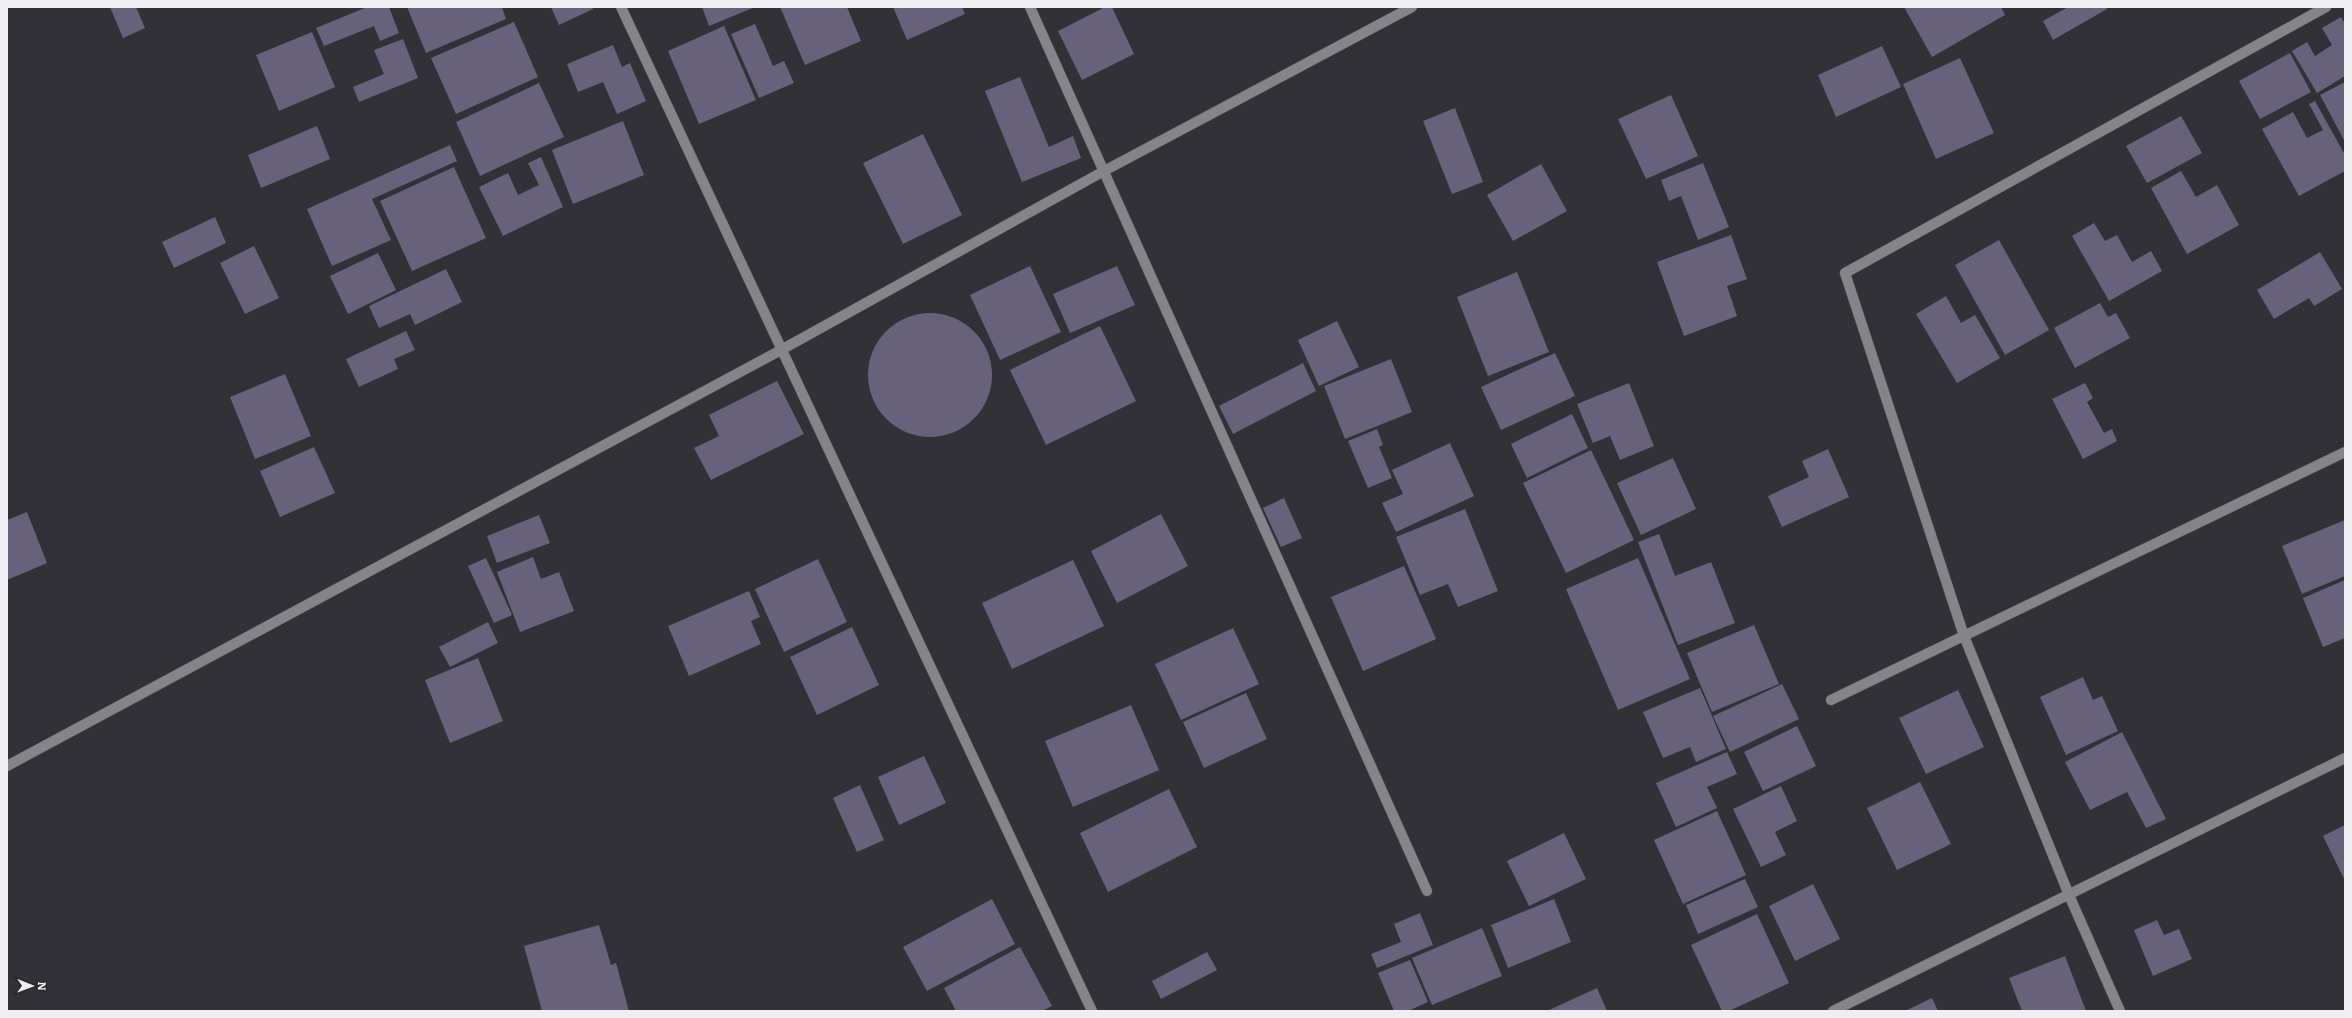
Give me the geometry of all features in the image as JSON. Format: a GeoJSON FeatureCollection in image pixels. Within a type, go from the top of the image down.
{"type":"FeatureCollection","features":[{"type":"Feature","properties":{"kind":"street"},"geometry":{"type":"LineString","coordinates":[[621,7],[1092,1011]]}},
{"type":"Feature","properties":{"kind":"street"},"geometry":{"type":"LineString","coordinates":[[1030,7],[1427,891]]}},
{"type":"Feature","properties":{"kind":"street"},"geometry":{"type":"LineString","coordinates":[[7,766],[781,350],[1104,171],[1412,7]]}},
{"type":"Feature","properties":{"kind":"street"},"geometry":{"type":"LineString","coordinates":[[2120,1011],[2069,895],[1964,636],[1845,273],[2326,7]]}},
{"type":"Feature","properties":{"kind":"street"},"geometry":{"type":"LineString","coordinates":[[1831,700],[2345,452]]}},
{"type":"Feature","properties":{"kind":"street"},"geometry":{"type":"LineString","coordinates":[[1833,1011],[2345,758]]}},
{"type":"Feature","properties":{"kind":"building"},"geometry":{"type":"Polygon","coordinates":[[[110,7],[136,7],[145,28],[123,38],[110,7]]]}},
{"type":"Feature","properties":{"kind":"building"},"geometry":{"type":"Polygon","coordinates":[[[367,7],[389,7],[399,33],[380,41],[374,26],[324,46],[316,28],[367,7]]]}},
{"type":"Feature","properties":{"kind":"building"},"geometry":{"type":"Polygon","coordinates":[[[407,7],[502,7],[506,19],[426,53],[407,7]]]}},
{"type":"Feature","properties":{"kind":"building"},"geometry":{"type":"Polygon","coordinates":[[[551,7],[592,7],[593,9],[559,25],[551,7]]]}},
{"type":"Feature","properties":{"kind":"building"},"geometry":{"type":"Polygon","coordinates":[[[702,7],[755,7],[709,26],[702,7]]]}},
{"type":"Feature","properties":{"kind":"building"},"geometry":{"type":"Polygon","coordinates":[[[780,7],[847,7],[861,41],[805,65],[780,7]]]}},
{"type":"Feature","properties":{"kind":"building"},"geometry":{"type":"Polygon","coordinates":[[[893,7],[962,7],[965,14],[907,40],[893,7]]]}},
{"type":"Feature","properties":{"kind":"building"},"geometry":{"type":"Polygon","coordinates":[[[1105,7],[1112,7],[1134,54],[1082,80],[1058,31],[1105,7]]]}},
{"type":"Feature","properties":{"kind":"building"},"geometry":{"type":"Polygon","coordinates":[[[1904,7],[2001,7],[2005,15],[1932,57],[1904,7]]]}},
{"type":"Feature","properties":{"kind":"building"},"geometry":{"type":"Polygon","coordinates":[[[2068,7],[2106,7],[2107,9],[2053,40],[2043,21],[2068,7]]]}},
{"type":"Feature","properties":{"kind":"building"},"geometry":{"type":"Polygon","coordinates":[[[2341,17],[2345,24],[2345,76],[2317,93],[2292,51],[2307,42],[2315,56],[2332,45],[2322,28],[2341,17]]]}},
{"type":"Feature","properties":{"kind":"building"},"geometry":{"type":"Polygon","coordinates":[[[514,22],[538,77],[456,114],[431,58],[514,22]]]}},
{"type":"Feature","properties":{"kind":"building"},"geometry":{"type":"Polygon","coordinates":[[[755,24],[773,66],[784,61],[794,83],[759,98],[731,34],[755,24]]]}},
{"type":"Feature","properties":{"kind":"building"},"geometry":{"type":"Polygon","coordinates":[[[724,26],[756,100],[699,124],[668,51],[724,26]]]}},
{"type":"Feature","properties":{"kind":"building"},"geometry":{"type":"Polygon","coordinates":[[[312,32],[335,87],[279,111],[256,55],[312,32]]]}},
{"type":"Feature","properties":{"kind":"building"},"geometry":{"type":"Polygon","coordinates":[[[403,39],[418,78],[359,102],[353,87],[384,74],[374,50],[403,39]]]}},
{"type":"Feature","properties":{"kind":"building"},"geometry":{"type":"Polygon","coordinates":[[[613,45],[622,67],[630,63],[646,101],[617,114],[603,82],[578,92],[567,64],[613,45]]]}},
{"type":"Feature","properties":{"kind":"building"},"geometry":{"type":"Polygon","coordinates":[[[1882,46],[1901,87],[1836,117],[1818,75],[1882,46]]]}},
{"type":"Feature","properties":{"kind":"building"},"geometry":{"type":"Polygon","coordinates":[[[2290,53],[2311,92],[2260,119],[2239,81],[2290,53]]]}},
{"type":"Feature","properties":{"kind":"building"},"geometry":{"type":"Polygon","coordinates":[[[1960,58],[1994,133],[1936,159],[1903,84],[1960,58]]]}},
{"type":"Feature","properties":{"kind":"building"},"geometry":{"type":"Polygon","coordinates":[[[1020,77],[1049,147],[1073,136],[1081,158],[1022,182],[985,91],[1020,77]]]}},
{"type":"Feature","properties":{"kind":"building"},"geometry":{"type":"Polygon","coordinates":[[[2345,82],[2345,142],[2320,95],[2345,82]]]}},
{"type":"Feature","properties":{"kind":"building"},"geometry":{"type":"Polygon","coordinates":[[[539,83],[564,137],[480,176],[456,122],[539,83]]]}},
{"type":"Feature","properties":{"kind":"building"},"geometry":{"type":"Polygon","coordinates":[[[1671,95],[1698,156],[1646,179],[1618,119],[1671,95]]]}},
{"type":"Feature","properties":{"kind":"building"},"geometry":{"type":"Polygon","coordinates":[[[2315,101],[2345,155],[2345,171],[2299,196],[2262,129],[2293,112],[2307,138],[2323,130],[2309,104],[2315,101]]]}},
{"type":"Feature","properties":{"kind":"building"},"geometry":{"type":"Polygon","coordinates":[[[1455,108],[1483,182],[1452,194],[1423,121],[1455,108]]]}},
{"type":"Feature","properties":{"kind":"building"},"geometry":{"type":"Polygon","coordinates":[[[2181,116],[2202,153],[2147,183],[2126,146],[2181,116]]]}},
{"type":"Feature","properties":{"kind":"building"},"geometry":{"type":"Polygon","coordinates":[[[623,121],[644,175],[573,204],[552,150],[623,121]]]}},
{"type":"Feature","properties":{"kind":"building"},"geometry":{"type":"Polygon","coordinates":[[[317,126],[330,159],[261,188],[248,155],[317,126]]]}},
{"type":"Feature","properties":{"kind":"building"},"geometry":{"type":"Polygon","coordinates":[[[923,134],[962,215],[903,244],[863,163],[923,134]]]}},
{"type":"Feature","properties":{"kind":"building"},"geometry":{"type":"Polygon","coordinates":[[[450,145],[457,161],[372,199],[391,240],[332,266],[307,209],[450,145]]]}},
{"type":"Feature","properties":{"kind":"building"},"geometry":{"type":"Polygon","coordinates":[[[541,157],[563,207],[503,236],[479,187],[508,173],[518,195],[539,185],[528,163],[541,157]]]}},
{"type":"Feature","properties":{"kind":"building"},"geometry":{"type":"Polygon","coordinates":[[[1703,163],[1729,227],[1698,240],[1681,196],[1669,201],[1661,180],[1703,163]]]}},
{"type":"Feature","properties":{"kind":"building"},"geometry":{"type":"Polygon","coordinates":[[[1541,164],[1567,211],[1513,241],[1487,195],[1541,164]]]}},
{"type":"Feature","properties":{"kind":"building"},"geometry":{"type":"Polygon","coordinates":[[[454,167],[486,238],[412,271],[380,201],[454,167]]]}},
{"type":"Feature","properties":{"kind":"building"},"geometry":{"type":"Polygon","coordinates":[[[2181,171],[2196,197],[2217,185],[2239,225],[2187,254],[2151,188],[2181,171]]]}},
{"type":"Feature","properties":{"kind":"building"},"geometry":{"type":"Polygon","coordinates":[[[215,217],[226,243],[174,268],[162,242],[215,217]]]}},
{"type":"Feature","properties":{"kind":"building"},"geometry":{"type":"Polygon","coordinates":[[[2094,223],[2105,241],[2117,235],[2132,262],[2151,251],[2162,271],[2109,301],[2072,236],[2094,223]]]}},
{"type":"Feature","properties":{"kind":"building"},"geometry":{"type":"Polygon","coordinates":[[[1731,235],[1747,279],[1727,286],[1737,316],[1684,336],[1657,262],[1731,235]]]}},
{"type":"Feature","properties":{"kind":"building"},"geometry":{"type":"Polygon","coordinates":[[[1999,240],[2049,330],[2005,355],[1955,265],[1999,240]]]}},
{"type":"Feature","properties":{"kind":"building"},"geometry":{"type":"Polygon","coordinates":[[[254,246],[279,298],[245,314],[220,263],[254,246]]]}},
{"type":"Feature","properties":{"kind":"building"},"geometry":{"type":"Polygon","coordinates":[[[2320,252],[2342,289],[2314,306],[2309,298],[2274,319],[2257,290],[2320,252]]]}},
{"type":"Feature","properties":{"kind":"building"},"geometry":{"type":"Polygon","coordinates":[[[378,253],[396,290],[348,314],[330,276],[378,253]]]}},
{"type":"Feature","properties":{"kind":"building"},"geometry":{"type":"Polygon","coordinates":[[[1030,266],[1061,332],[1000,360],[970,295],[1030,266]]]}},
{"type":"Feature","properties":{"kind":"building"},"geometry":{"type":"Polygon","coordinates":[[[1117,266],[1135,305],[1070,333],[1053,294],[1117,266]]]}},
{"type":"Feature","properties":{"kind":"building"},"geometry":{"type":"Polygon","coordinates":[[[446,269],[462,302],[415,325],[410,314],[379,328],[369,306],[446,269]]]}},
{"type":"Feature","properties":{"kind":"building"},"geometry":{"type":"Polygon","coordinates":[[[1517,272],[1549,352],[1488,376],[1457,297],[1517,272]]]}},
{"type":"Feature","properties":{"kind":"building"},"geometry":{"type":"Polygon","coordinates":[[[1946,296],[1961,323],[1975,315],[2000,358],[1957,383],[1916,314],[1946,296]]]}},
{"type":"Feature","properties":{"kind":"building"},"geometry":{"type":"Polygon","coordinates":[[[2100,303],[2108,317],[2116,313],[2130,338],[2075,368],[2054,328],[2100,303]]]}},
{"type":"Feature","properties":{"kind":"building"},"geometry":{"type":"Polygon","coordinates":[[[930,313],[942,314],[954,318],[974,331],[987,351],[991,363],[991,387],[987,399],[974,419],[954,432],[942,436],[930,437],[918,436],[906,432],[886,419],[873,399],[869,387],[868,375],[869,363],[873,351],[886,331],[906,318],[918,314],[930,313]]]}},
{"type":"Feature","properties":{"kind":"building"},"geometry":{"type":"Polygon","coordinates":[[[1337,321],[1359,367],[1319,386],[1298,340],[1337,321]]]}},
{"type":"Feature","properties":{"kind":"building"},"geometry":{"type":"Polygon","coordinates":[[[1100,326],[1136,401],[1046,445],[1010,370],[1100,326]]]}},
{"type":"Feature","properties":{"kind":"building"},"geometry":{"type":"Polygon","coordinates":[[[406,331],[415,350],[394,359],[398,369],[359,387],[346,359],[406,331]]]}},
{"type":"Feature","properties":{"kind":"building"},"geometry":{"type":"Polygon","coordinates":[[[1555,353],[1575,396],[1501,430],[1481,387],[1555,353]]]}},
{"type":"Feature","properties":{"kind":"building"},"geometry":{"type":"Polygon","coordinates":[[[1391,359],[1412,412],[1345,439],[1324,386],[1391,359]]]}},
{"type":"Feature","properties":{"kind":"building"},"geometry":{"type":"Polygon","coordinates":[[[1303,363],[1316,391],[1233,434],[1219,406],[1303,363]]]}},
{"type":"Feature","properties":{"kind":"building"},"geometry":{"type":"Polygon","coordinates":[[[285,374],[311,436],[255,459],[230,397],[285,374]]]}},
{"type":"Feature","properties":{"kind":"building"},"geometry":{"type":"Polygon","coordinates":[[[777,381],[804,434],[711,480],[694,448],[719,436],[709,415],[777,381]]]}},
{"type":"Feature","properties":{"kind":"building"},"geometry":{"type":"Polygon","coordinates":[[[1629,383],[1654,446],[1620,460],[1610,436],[1593,443],[1577,404],[1629,383]]]}},
{"type":"Feature","properties":{"kind":"building"},"geometry":{"type":"Polygon","coordinates":[[[2085,383],[2093,398],[2087,402],[2104,433],[2112,429],[2117,441],[2083,459],[2052,399],[2085,383]]]}},
{"type":"Feature","properties":{"kind":"building"},"geometry":{"type":"Polygon","coordinates":[[[1572,414],[1588,448],[1527,478],[1511,444],[1572,414]]]}},
{"type":"Feature","properties":{"kind":"building"},"geometry":{"type":"Polygon","coordinates":[[[1377,429],[1383,445],[1379,447],[1392,478],[1368,488],[1348,441],[1377,429]]]}},
{"type":"Feature","properties":{"kind":"building"},"geometry":{"type":"Polygon","coordinates":[[[1450,443],[1474,496],[1396,532],[1382,503],[1403,494],[1392,470],[1450,443]]]}},
{"type":"Feature","properties":{"kind":"building"},"geometry":{"type":"Polygon","coordinates":[[[314,447],[335,493],[280,517],[260,471],[314,447]]]}},
{"type":"Feature","properties":{"kind":"building"},"geometry":{"type":"Polygon","coordinates":[[[1828,449],[1849,497],[1782,527],[1768,496],[1809,477],[1802,461],[1828,449]]]}},
{"type":"Feature","properties":{"kind":"building"},"geometry":{"type":"Polygon","coordinates":[[[1591,450],[1634,540],[1566,573],[1523,483],[1591,450]]]}},
{"type":"Feature","properties":{"kind":"building"},"geometry":{"type":"Polygon","coordinates":[[[1673,458],[1696,509],[1641,535],[1617,483],[1673,458]]]}},
{"type":"Feature","properties":{"kind":"building"},"geometry":{"type":"Polygon","coordinates":[[[1284,498],[1302,538],[1281,547],[1263,508],[1284,498]]]}},
{"type":"Feature","properties":{"kind":"building"},"geometry":{"type":"Polygon","coordinates":[[[1465,509],[1498,591],[1458,607],[1448,584],[1420,595],[1396,537],[1465,509]]]}},
{"type":"Feature","properties":{"kind":"building"},"geometry":{"type":"Polygon","coordinates":[[[27,512],[47,563],[7,580],[7,520],[27,512]]]}},
{"type":"Feature","properties":{"kind":"building"},"geometry":{"type":"Polygon","coordinates":[[[1161,514],[1188,566],[1117,603],[1091,551],[1161,514]]]}},
{"type":"Feature","properties":{"kind":"building"},"geometry":{"type":"Polygon","coordinates":[[[539,515],[550,543],[497,563],[487,536],[539,515]]]}},
{"type":"Feature","properties":{"kind":"building"},"geometry":{"type":"Polygon","coordinates":[[[2345,520],[2345,576],[2302,594],[2282,546],[2345,520]]]}},
{"type":"Feature","properties":{"kind":"building"},"geometry":{"type":"Polygon","coordinates":[[[1659,534],[1675,576],[1711,562],[1735,623],[1678,645],[1638,542],[1659,534]]]}},
{"type":"Feature","properties":{"kind":"building"},"geometry":{"type":"Polygon","coordinates":[[[533,557],[541,579],[559,572],[574,611],[520,632],[497,572],[533,557]]]}},
{"type":"Feature","properties":{"kind":"building"},"geometry":{"type":"Polygon","coordinates":[[[486,558],[512,615],[494,623],[468,566],[486,558]]]}},
{"type":"Feature","properties":{"kind":"building"},"geometry":{"type":"Polygon","coordinates":[[[1638,558],[1690,679],[1618,710],[1566,589],[1638,558]]]}},
{"type":"Feature","properties":{"kind":"building"},"geometry":{"type":"Polygon","coordinates":[[[818,559],[847,622],[784,652],[755,589],[818,559]]]}},
{"type":"Feature","properties":{"kind":"building"},"geometry":{"type":"Polygon","coordinates":[[[1073,560],[1104,626],[1012,669],[982,603],[1073,560]]]}},
{"type":"Feature","properties":{"kind":"building"},"geometry":{"type":"Polygon","coordinates":[[[1404,566],[1436,639],[1363,671],[1331,597],[1404,566]]]}},
{"type":"Feature","properties":{"kind":"building"},"geometry":{"type":"Polygon","coordinates":[[[2345,580],[2345,638],[2323,647],[2303,598],[2345,580]]]}},
{"type":"Feature","properties":{"kind":"building"},"geometry":{"type":"Polygon","coordinates":[[[749,591],[760,617],[751,621],[761,644],[689,676],[668,626],[749,591]]]}},
{"type":"Feature","properties":{"kind":"building"},"geometry":{"type":"Polygon","coordinates":[[[488,622],[498,643],[450,667],[439,647],[488,622]]]}},
{"type":"Feature","properties":{"kind":"building"},"geometry":{"type":"Polygon","coordinates":[[[1754,625],[1779,684],[1712,712],[1687,653],[1754,625]]]}},
{"type":"Feature","properties":{"kind":"building"},"geometry":{"type":"Polygon","coordinates":[[[852,627],[879,685],[817,715],[790,657],[852,627]]]}},
{"type":"Feature","properties":{"kind":"building"},"geometry":{"type":"Polygon","coordinates":[[[1233,628],[1259,684],[1181,720],[1155,664],[1233,628]]]}},
{"type":"Feature","properties":{"kind":"building"},"geometry":{"type":"Polygon","coordinates":[[[478,658],[503,721],[450,743],[425,680],[478,658]]]}},
{"type":"Feature","properties":{"kind":"building"},"geometry":{"type":"Polygon","coordinates":[[[2083,677],[2093,700],[2102,696],[2118,731],[2066,755],[2040,697],[2083,677]]]}},
{"type":"Feature","properties":{"kind":"building"},"geometry":{"type":"Polygon","coordinates":[[[1782,684],[1799,719],[1730,752],[1713,716],[1782,684]]]}},
{"type":"Feature","properties":{"kind":"building"},"geometry":{"type":"Polygon","coordinates":[[[1700,688],[1726,749],[1696,762],[1690,747],[1663,758],[1643,712],[1700,688]]]}},
{"type":"Feature","properties":{"kind":"building"},"geometry":{"type":"Polygon","coordinates":[[[1958,690],[1984,747],[1926,774],[1899,718],[1958,690]]]}},
{"type":"Feature","properties":{"kind":"building"},"geometry":{"type":"Polygon","coordinates":[[[1246,693],[1267,739],[1204,768],[1183,722],[1246,693]]]}},
{"type":"Feature","properties":{"kind":"building"},"geometry":{"type":"Polygon","coordinates":[[[1131,705],[1159,770],[1073,807],[1045,741],[1131,705]]]}},
{"type":"Feature","properties":{"kind":"building"},"geometry":{"type":"Polygon","coordinates":[[[1797,726],[1816,766],[1763,791],[1744,752],[1797,726]]]}},
{"type":"Feature","properties":{"kind":"building"},"geometry":{"type":"Polygon","coordinates":[[[2122,732],[2166,819],[2146,828],[2127,792],[2090,810],[2065,762],[2122,732]]]}},
{"type":"Feature","properties":{"kind":"building"},"geometry":{"type":"Polygon","coordinates":[[[1727,752],[1737,774],[1707,787],[1717,808],[1676,827],[1656,783],[1727,752]]]}},
{"type":"Feature","properties":{"kind":"building"},"geometry":{"type":"Polygon","coordinates":[[[924,756],[946,803],[899,825],[878,777],[924,756]]]}},
{"type":"Feature","properties":{"kind":"building"},"geometry":{"type":"Polygon","coordinates":[[[1920,782],[1951,844],[1897,870],[1867,808],[1920,782]]]}},
{"type":"Feature","properties":{"kind":"building"},"geometry":{"type":"Polygon","coordinates":[[[860,785],[884,840],[857,852],[833,798],[860,785]]]}},
{"type":"Feature","properties":{"kind":"building"},"geometry":{"type":"Polygon","coordinates":[[[1781,786],[1797,821],[1775,832],[1786,855],[1761,867],[1733,809],[1781,786]]]}},
{"type":"Feature","properties":{"kind":"building"},"geometry":{"type":"Polygon","coordinates":[[[1169,789],[1197,847],[1108,892],[1080,833],[1169,789]]]}},
{"type":"Feature","properties":{"kind":"building"},"geometry":{"type":"Polygon","coordinates":[[[1717,811],[1746,875],[1683,904],[1654,840],[1717,811]]]}},
{"type":"Feature","properties":{"kind":"building"},"geometry":{"type":"Polygon","coordinates":[[[2345,825],[2345,881],[2323,836],[2345,825]]]}},
{"type":"Feature","properties":{"kind":"building"},"geometry":{"type":"Polygon","coordinates":[[[1564,833],[1586,879],[1529,906],[1507,861],[1564,833]]]}},
{"type":"Feature","properties":{"kind":"building"},"geometry":{"type":"Polygon","coordinates":[[[1745,879],[1758,907],[1698,934],[1686,905],[1745,879]]]}},
{"type":"Feature","properties":{"kind":"building"},"geometry":{"type":"Polygon","coordinates":[[[1813,884],[1840,939],[1795,961],[1769,906],[1813,884]]]}},
{"type":"Feature","properties":{"kind":"building"},"geometry":{"type":"Polygon","coordinates":[[[992,899],[1015,944],[927,991],[903,947],[992,899]]]}},
{"type":"Feature","properties":{"kind":"building"},"geometry":{"type":"Polygon","coordinates":[[[1554,899],[1571,942],[1508,968],[1491,925],[1554,899]]]}},
{"type":"Feature","properties":{"kind":"building"},"geometry":{"type":"Polygon","coordinates":[[[1420,913],[1433,945],[1377,968],[1371,954],[1401,942],[1394,924],[1420,913]]]}},
{"type":"Feature","properties":{"kind":"building"},"geometry":{"type":"Polygon","coordinates":[[[1757,914],[1789,983],[1729,1011],[1722,1011],[1691,945],[1757,914]]]}},
{"type":"Feature","properties":{"kind":"building"},"geometry":{"type":"Polygon","coordinates":[[[2157,920],[2164,935],[2179,929],[2192,959],[2153,976],[2134,930],[2157,920]]]}},
{"type":"Feature","properties":{"kind":"building"},"geometry":{"type":"Polygon","coordinates":[[[599,925],[611,965],[616,963],[629,1011],[542,1011],[524,946],[599,925]]]}},
{"type":"Feature","properties":{"kind":"building"},"geometry":{"type":"Polygon","coordinates":[[[1482,928],[1502,976],[1432,1005],[1412,958],[1482,928]]]}},
{"type":"Feature","properties":{"kind":"building"},"geometry":{"type":"Polygon","coordinates":[[[1020,947],[1052,1006],[1042,1011],[956,1011],[944,988],[1020,947]]]}},
{"type":"Feature","properties":{"kind":"building"},"geometry":{"type":"Polygon","coordinates":[[[1207,952],[1217,970],[1161,999],[1152,981],[1207,952]]]}},
{"type":"Feature","properties":{"kind":"building"},"geometry":{"type":"Polygon","coordinates":[[[2065,956],[2086,1011],[2022,1011],[2009,978],[2065,956]]]}},
{"type":"Feature","properties":{"kind":"building"},"geometry":{"type":"Polygon","coordinates":[[[1410,960],[1428,1002],[1408,1011],[1394,1011],[1378,973],[1410,960]]]}},
{"type":"Feature","properties":{"kind":"building"},"geometry":{"type":"Polygon","coordinates":[[[1597,988],[1607,1011],[1547,1011],[1597,988]]]}},
{"type":"Feature","properties":{"kind":"building"},"geometry":{"type":"Polygon","coordinates":[[[1932,998],[1938,1011],[1905,1011],[1932,998]]]}}]}
